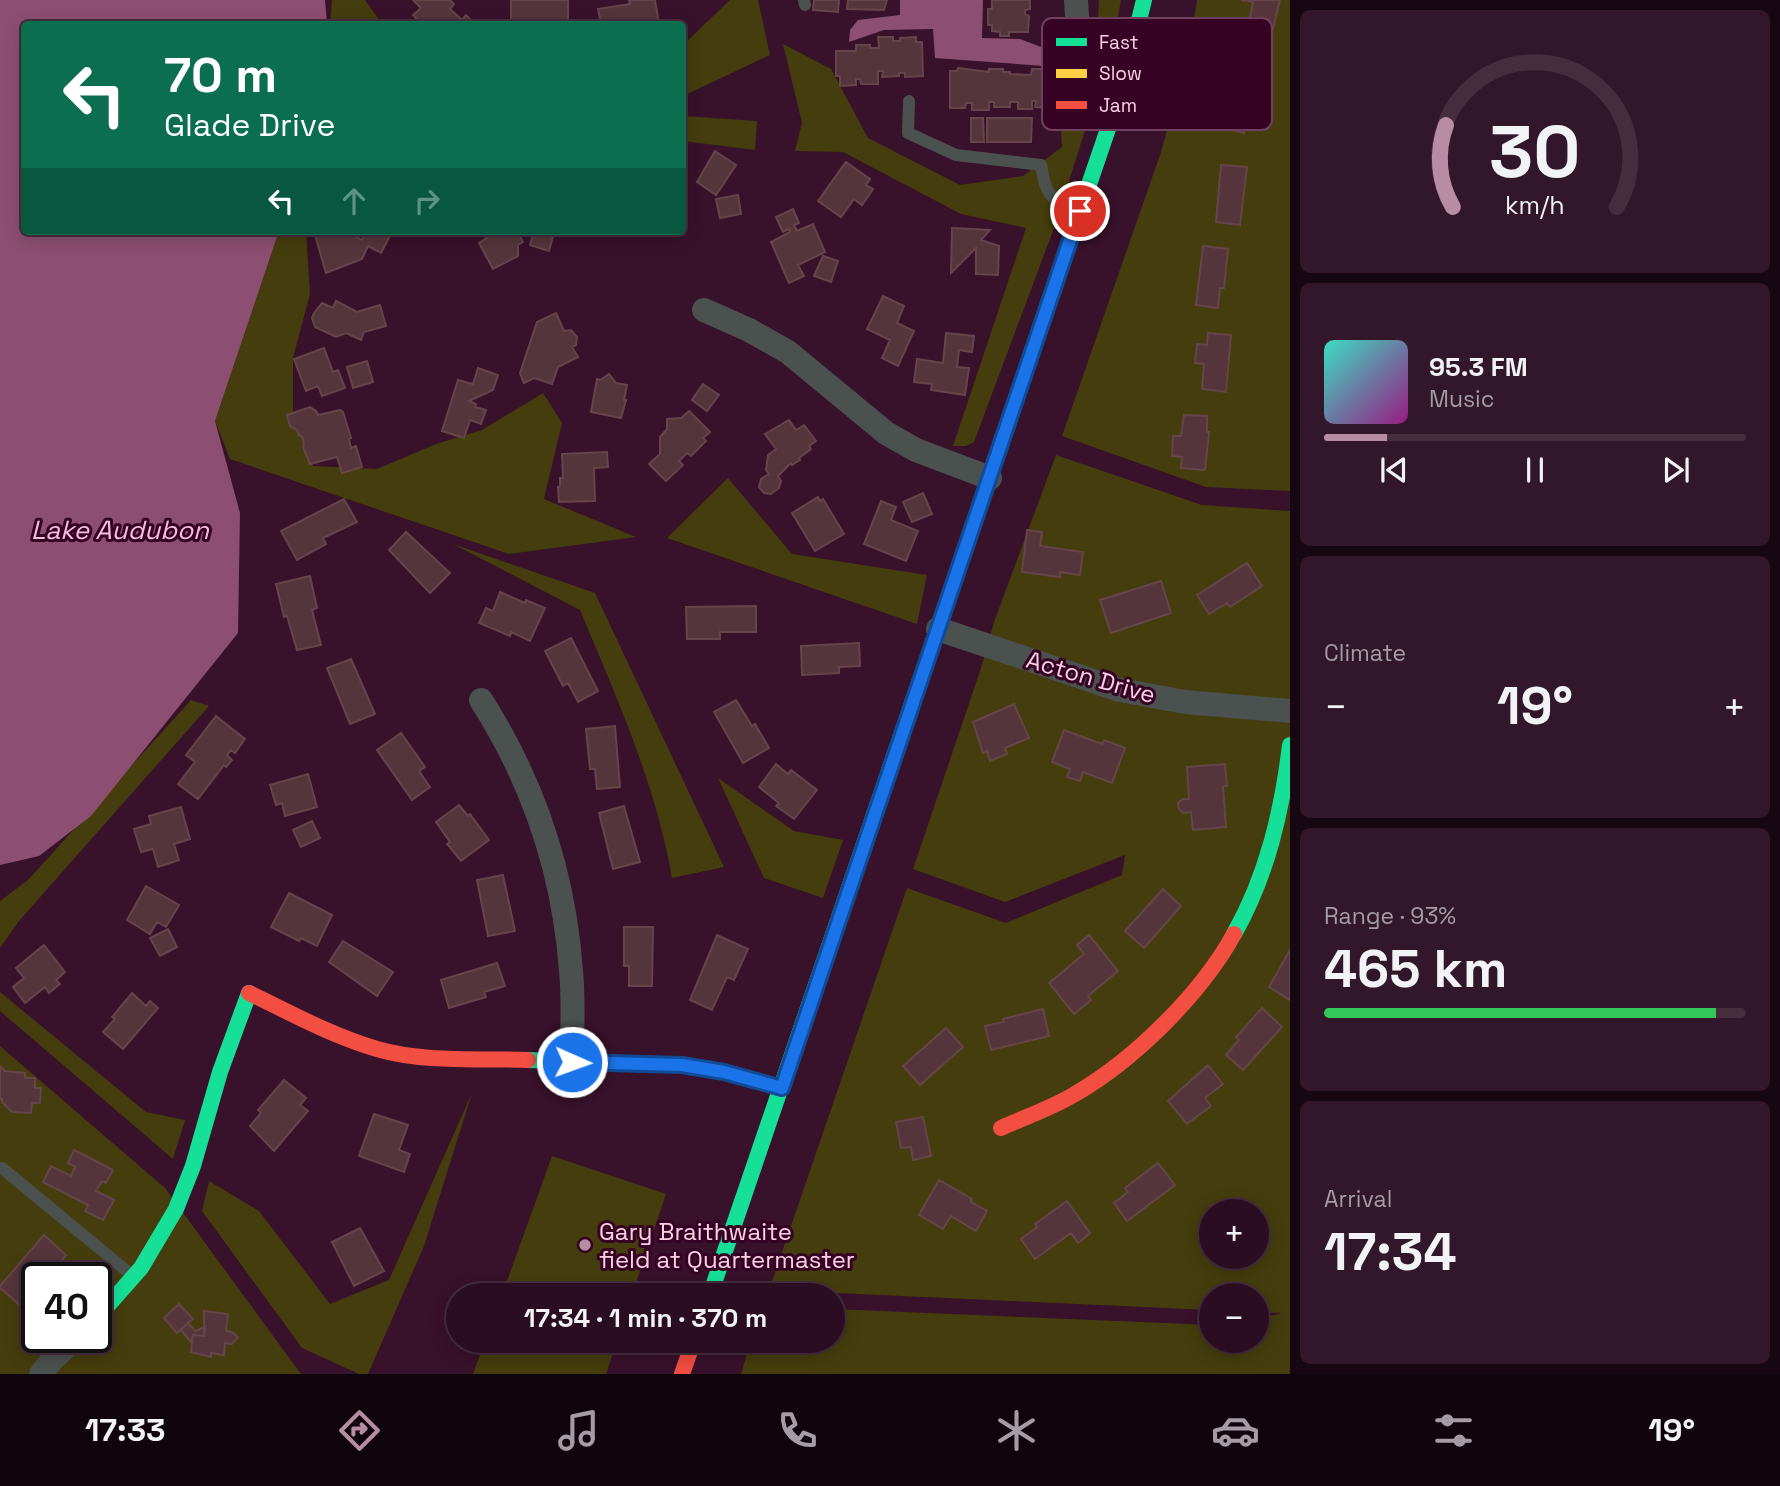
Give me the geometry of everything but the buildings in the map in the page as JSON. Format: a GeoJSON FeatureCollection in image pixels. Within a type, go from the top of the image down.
{"type":"FeatureCollection","features":[{"type":"Feature","properties":{"kind":"street"},"geometry":{"type":"LineString","coordinates":[[1076,0],[1078,18]]}},
{"type":"Feature","properties":{"kind":"street"},"geometry":{"type":"LineString","coordinates":[[1140,18],[1144,0]]}},
{"type":"Feature","properties":{"kind":"street"},"geometry":{"type":"LineString","coordinates":[[714,1283],[1108,130]]}},
{"type":"Feature","properties":{"kind":"street"},"geometry":{"type":"LineString","coordinates":[[704,310],[749,330],[788,352],[886,433],[916,450],[990,478]]}},
{"type":"Feature","properties":{"kind":"street","name":"Acton Drive"},"geometry":{"type":"LineString","coordinates":[[939,629],[1120,690],[1185,702],[1290,711]]}},
{"type":"Feature","properties":{"kind":"street"},"geometry":{"type":"LineString","coordinates":[[481,701],[522,772],[555,866],[566,920],[572,973],[572,1062]]}},
{"type":"Feature","properties":{"kind":"street"},"geometry":{"type":"LineString","coordinates":[[1001,1128],[1074,1095],[1115,1068],[1138,1049],[1196,988],[1225,950],[1248,909],[1261,878],[1284,794],[1290,745]]}},
{"type":"Feature","properties":{"kind":"street"},"geometry":{"type":"LineString","coordinates":[[112,1301],[134,1277],[157,1244],[177,1208],[249,993],[343,1038],[380,1050],[417,1056],[682,1065],[724,1072],[782,1088]]}},
{"type":"Feature","properties":{"kind":"street"},"geometry":{"type":"LineString","coordinates":[[41,1374],[59,1353]]}},
{"type":"Feature","properties":{"kind":"street"},"geometry":{"type":"LineString","coordinates":[[682,1374],[689,1353]]}},
{"type":"Feature","properties":{"kind":"lane"},"geometry":{"type":"LineString","coordinates":[[909,101],[908,132],[956,155],[1041,165],[1045,189],[1060,203],[1080,211]]}},
{"type":"Feature","properties":{"kind":"lane"},"geometry":{"type":"LineString","coordinates":[[2,1168],[134,1277]]}},
{"type":"Feature","properties":{"kind":"shaded area"},"geometry":{"type":"Polygon","coordinates":[[[332,0],[365,0],[380,21],[330,21],[332,0]]]}},
{"type":"Feature","properties":{"kind":"shaded area"},"geometry":{"type":"Polygon","coordinates":[[[730,0],[758,0],[770,55],[686,95],[686,42],[730,0]]]}},
{"type":"Feature","properties":{"kind":"shaded area"},"geometry":{"type":"Polygon","coordinates":[[[1099,0],[1121,0],[1118,18],[1098,18],[1099,0]]]}},
{"type":"Feature","properties":{"kind":"shaded area"},"geometry":{"type":"Polygon","coordinates":[[[1197,0],[1290,0],[1290,491],[1206,487],[1062,436],[1167,130],[1272,130],[1272,18],[1194,18],[1197,0]]]}},
{"type":"Feature","properties":{"kind":"shaded area"},"geometry":{"type":"Polygon","coordinates":[[[783,44],[831,69],[868,138],[960,185],[1023,176],[1062,147],[1061,130],[1085,130],[1054,228],[974,442],[966,446],[953,446],[1026,228],[961,214],[843,152],[795,151],[802,123],[783,44]]]}},
{"type":"Feature","properties":{"kind":"shaded area"},"geometry":{"type":"Polygon","coordinates":[[[686,116],[757,121],[755,150],[686,141],[686,116]]]}},
{"type":"Feature","properties":{"kind":"shaded area"},"geometry":{"type":"Polygon","coordinates":[[[278,235],[306,235],[310,294],[293,358],[293,412],[313,466],[377,469],[436,444],[482,430],[543,393],[562,423],[544,499],[636,537],[509,554],[230,459],[215,421],[278,235]]]}},
{"type":"Feature","properties":{"kind":"shaded area"},"geometry":{"type":"Polygon","coordinates":[[[1056,455],[1202,505],[1290,511],[1290,1374],[741,1374],[747,1353],[845,1353],[845,1310],[1199,1324],[1199,1353],[1269,1353],[1269,1316],[1282,1313],[1269,1312],[1269,1283],[1199,1283],[1199,1309],[845,1293],[845,1283],[771,1283],[907,888],[1006,923],[1122,875],[1125,855],[1005,902],[913,869],[994,622],[1056,455]]]}},
{"type":"Feature","properties":{"kind":"shaded area"},"geometry":{"type":"Polygon","coordinates":[[[728,478],[792,554],[927,575],[917,624],[667,538],[728,478]]]}},
{"type":"Feature","properties":{"kind":"shaded area"},"geometry":{"type":"Polygon","coordinates":[[[453,544],[595,593],[724,867],[672,878],[665,843],[645,775],[621,708],[580,610],[453,544]]]}},
{"type":"Feature","properties":{"kind":"shaded area"},"geometry":{"type":"Polygon","coordinates":[[[191,700],[209,706],[19,921],[0,948],[0,901],[28,880],[191,700]]]}},
{"type":"Feature","properties":{"kind":"shaded area"},"geometry":{"type":"Polygon","coordinates":[[[718,778],[794,831],[843,840],[823,898],[764,878],[718,778]]]}},
{"type":"Feature","properties":{"kind":"shaded area"},"geometry":{"type":"Polygon","coordinates":[[[0,992],[146,1112],[185,1120],[173,1159],[0,1011],[0,992]]]}},
{"type":"Feature","properties":{"kind":"shaded area"},"geometry":{"type":"Polygon","coordinates":[[[0,1046],[165,1188],[301,1374],[0,1374],[0,1046]]]}},
{"type":"Feature","properties":{"kind":"shaded area"},"geometry":{"type":"Polygon","coordinates":[[[472,1093],[424,1246],[368,1374],[359,1374],[302,1348],[202,1211],[209,1181],[259,1211],[330,1304],[389,1280],[472,1093]]]}},
{"type":"Feature","properties":{"kind":"shaded area","name":"Gary Braithwaite field at Quartermaster"},"geometry":{"type":"Polygon","coordinates":[[[552,1156],[666,1194],[636,1283],[506,1283],[552,1156]]]}},
{"type":"Feature","properties":{"kind":"shaded area","name":"Gary Braithwaite field at Quartermaster"},"geometry":{"type":"Polygon","coordinates":[[[480,1353],[613,1353],[606,1374],[473,1374],[480,1353]]]}},
{"type":"Feature","properties":{"kind":"water","name":"Lake Audubon"},"geometry":{"type":"Polygon","coordinates":[[[0,0],[325,0],[327,21],[21,21],[21,235],[278,235],[215,421],[240,513],[238,633],[91,816],[39,856],[0,865],[0,0]]]}},
{"type":"Feature","properties":{"kind":"water"},"geometry":{"type":"Polygon","coordinates":[[[900,0],[983,0],[982,38],[1020,39],[1042,47],[1042,66],[935,58],[933,29],[884,30],[849,42],[850,30],[858,20],[900,15],[900,0]]]}},
{"type":"Feature","properties":{"kind":"traffic: fast"},"geometry":{"type":"LineString","coordinates":[[1140,18],[1144,0]]}},
{"type":"Feature","properties":{"kind":"traffic: fast"},"geometry":{"type":"LineString","coordinates":[[1038,334],[1108,130]]}},
{"type":"Feature","properties":{"kind":"traffic: fast"},"geometry":{"type":"LineString","coordinates":[[714,1283],[933,642]]}},
{"type":"Feature","properties":{"kind":"traffic: fast"},"geometry":{"type":"LineString","coordinates":[[1234,934],[1264,866],[1283,794],[1290,745]]}},
{"type":"Feature","properties":{"kind":"traffic: fast"},"geometry":{"type":"LineString","coordinates":[[112,1301],[141,1268],[176,1209],[193,1166],[220,1072],[249,993]]}},
{"type":"Feature","properties":{"kind":"traffic: fast"},"geometry":{"type":"LineString","coordinates":[[528,1060],[682,1065],[724,1072],[782,1088]]}},
{"type":"Feature","properties":{"kind":"traffic: slow"},"geometry":{"type":"LineString","coordinates":[[933,642],[1038,334]]}},
{"type":"Feature","properties":{"kind":"traffic: jam"},"geometry":{"type":"LineString","coordinates":[[1001,1128],[1066,1099],[1097,1080],[1143,1044],[1204,980],[1234,934]]}},
{"type":"Feature","properties":{"kind":"traffic: jam"},"geometry":{"type":"LineString","coordinates":[[249,993],[312,1024],[377,1049],[433,1058],[528,1060]]}},
{"type":"Feature","properties":{"kind":"traffic: jam"},"geometry":{"type":"LineString","coordinates":[[682,1374],[689,1353]]}},
{"type":"Feature","properties":{"kind":"place","name":"Gary Braithwaite field at Quartermaster"},"geometry":{"type":"Point","coordinates":[585,1245]}},
{"type":"Feature","properties":{"kind":"route"},"geometry":{"type":"LineString","coordinates":[[572,1062],[682,1065],[724,1072],[782,1088],[1080,211]]}}]}
